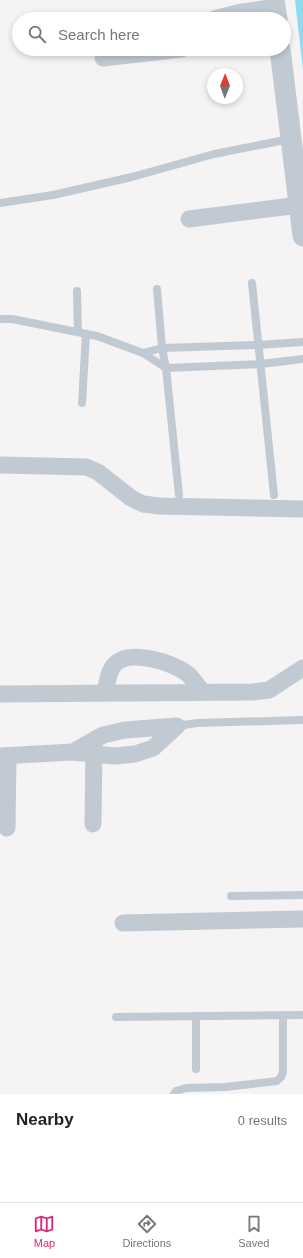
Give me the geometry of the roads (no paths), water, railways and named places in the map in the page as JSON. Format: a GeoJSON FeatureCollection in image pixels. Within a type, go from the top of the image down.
{"type":"FeatureCollection","features":[{"type":"Feature","properties":{"kind":"street"},"geometry":{"type":"LineString","coordinates":[[246,12],[275,9]]}},
{"type":"Feature","properties":{"kind":"street"},"geometry":{"type":"LineString","coordinates":[[104,58],[121,56]]}},
{"type":"Feature","properties":{"kind":"street"},"geometry":{"type":"LineString","coordinates":[[281,56],[296,151],[299,205],[303,236]]}},
{"type":"Feature","properties":{"kind":"street"},"geometry":{"type":"LineString","coordinates":[[189,219],[299,205]]}},
{"type":"Feature","properties":{"kind":"street"},"geometry":{"type":"LineString","coordinates":[[0,465],[86,467],[98,472],[131,498],[143,504],[159,506],[303,509]]}},
{"type":"Feature","properties":{"kind":"street"},"geometry":{"type":"LineString","coordinates":[[105,693],[109,674],[114,665],[122,659],[134,657],[150,659],[175,666],[189,676],[203,692]]}},
{"type":"Feature","properties":{"kind":"street"},"geometry":{"type":"LineString","coordinates":[[0,694],[253,692],[269,690],[303,668]]}},
{"type":"Feature","properties":{"kind":"street"},"geometry":{"type":"LineString","coordinates":[[93,824],[94,747],[103,734],[125,730],[177,726]]}},
{"type":"Feature","properties":{"kind":"street"},"geometry":{"type":"LineString","coordinates":[[7,828],[4,756],[73,752],[94,747],[115,756],[135,754],[153,748],[177,726]]}},
{"type":"Feature","properties":{"kind":"street"},"geometry":{"type":"LineString","coordinates":[[123,923],[303,919]]}},
{"type":"Feature","properties":{"kind":"lane"},"geometry":{"type":"LineString","coordinates":[[0,203],[53,195],[132,177],[214,154],[296,151]]}},
{"type":"Feature","properties":{"kind":"lane"},"geometry":{"type":"LineString","coordinates":[[252,283],[274,495]]}},
{"type":"Feature","properties":{"kind":"lane"},"geometry":{"type":"LineString","coordinates":[[158,289],[162,348],[166,368],[179,495]]}},
{"type":"Feature","properties":{"kind":"lane"},"geometry":{"type":"LineString","coordinates":[[77,291],[82,333],[82,402]]}},
{"type":"Feature","properties":{"kind":"lane"},"geometry":{"type":"LineString","coordinates":[[0,319],[12,319],[97,336],[143,353],[166,368],[261,364],[303,359]]}},
{"type":"Feature","properties":{"kind":"lane"},"geometry":{"type":"LineString","coordinates":[[143,353],[162,348],[303,342]]}},
{"type":"Feature","properties":{"kind":"lane"},"geometry":{"type":"LineString","coordinates":[[177,726],[197,723],[303,720]]}},
{"type":"Feature","properties":{"kind":"lane"},"geometry":{"type":"LineString","coordinates":[[231,896],[303,894]]}},
{"type":"Feature","properties":{"kind":"lane"},"geometry":{"type":"LineString","coordinates":[[174,1094],[176,1091],[186,1088],[226,1087],[277,1081],[283,1072],[284,1015]]}},
{"type":"Feature","properties":{"kind":"lane"},"geometry":{"type":"LineString","coordinates":[[116,1017],[303,1015]]}},
{"type":"Feature","properties":{"kind":"lane"},"geometry":{"type":"LineString","coordinates":[[196,1016],[196,1069]]}},
{"type":"Feature","properties":{"kind":"water"},"geometry":{"type":"Polygon","coordinates":[[[295,0],[303,0],[303,70],[295,0]]]}}]}
